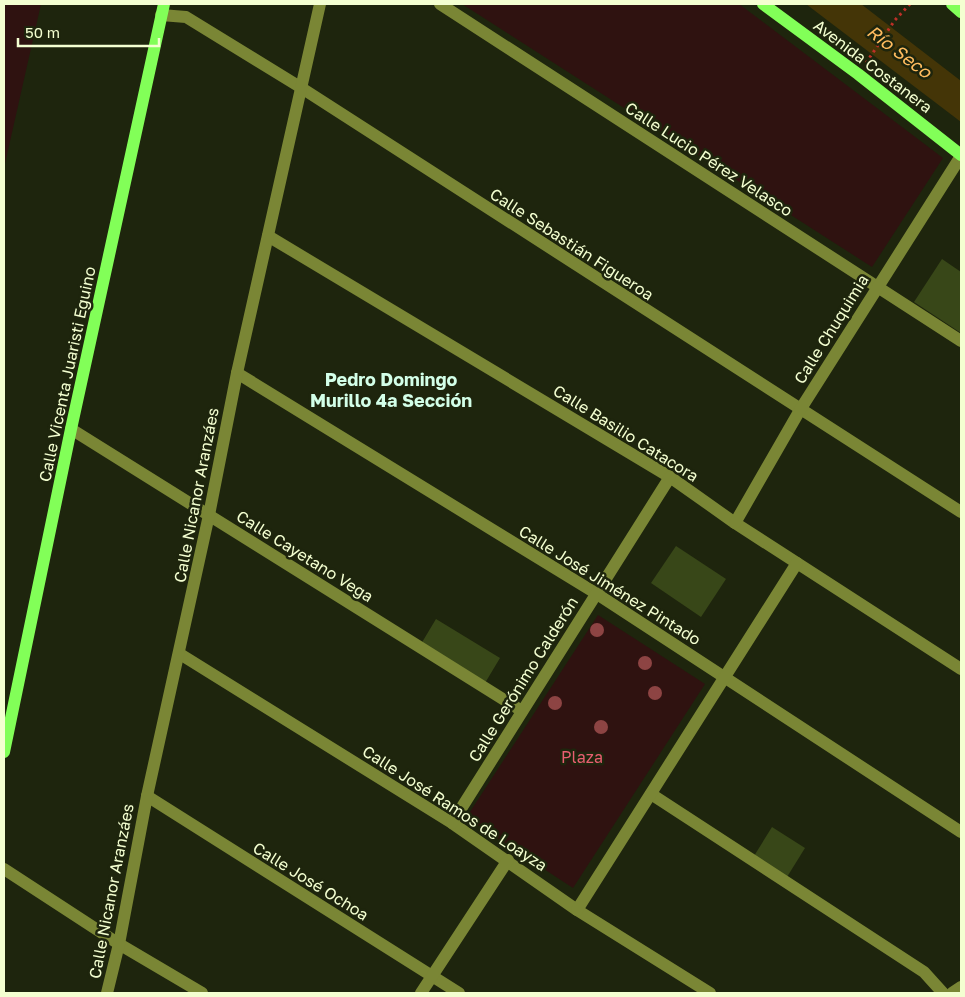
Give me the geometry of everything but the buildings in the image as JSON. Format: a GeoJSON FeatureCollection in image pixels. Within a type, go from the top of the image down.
{"type":"FeatureCollection","features":[{"type":"Feature","properties":{"kind":"main road","name":"Avenida Costanera"},"geometry":{"type":"LineString","coordinates":[[763,4],[858,74],[961,155]]}},
{"type":"Feature","properties":{"kind":"main road"},"geometry":{"type":"LineString","coordinates":[[952,4],[961,12]]}},
{"type":"Feature","properties":{"kind":"main road","name":"Calle Vicenta Juaristi Eguino"},"geometry":{"type":"LineString","coordinates":[[4,752],[71,429],[162,10]]}},
{"type":"Feature","properties":{"kind":"street","name":"Calle Nicanor Aranzáes"},"geometry":{"type":"LineString","coordinates":[[107,993],[119,944],[147,796],[180,654],[237,373],[320,4]]}},
{"type":"Feature","properties":{"kind":"street","name":"Calle Lucio Pérez Velasco"},"geometry":{"type":"LineString","coordinates":[[440,4],[961,341]]}},
{"type":"Feature","properties":{"kind":"street","name":"Calle Sebastián Figueroa"},"geometry":{"type":"LineString","coordinates":[[162,10],[186,17],[300,87],[961,512]]}},
{"type":"Feature","properties":{"kind":"street","name":"Calle Chuquimia"},"geometry":{"type":"LineString","coordinates":[[735,523],[800,410],[961,155]]}},
{"type":"Feature","properties":{"kind":"street","name":"Calle Basilio Catacora"},"geometry":{"type":"LineString","coordinates":[[268,236],[670,477],[797,564],[961,668]]}},
{"type":"Feature","properties":{"kind":"street","name":"Calle José Jiménez Pintado"},"geometry":{"type":"LineString","coordinates":[[237,373],[597,594],[961,832]]}},
{"type":"Feature","properties":{"kind":"street","name":"Calle Cayetano Vega"},"geometry":{"type":"LineString","coordinates":[[71,429],[522,711]]}},
{"type":"Feature","properties":{"kind":"street","name":"Calle Gerónimo Calderón"},"geometry":{"type":"LineString","coordinates":[[452,823],[670,477]]}},
{"type":"Feature","properties":{"kind":"street"},"geometry":{"type":"LineString","coordinates":[[577,910],[797,564]]}},
{"type":"Feature","properties":{"kind":"street","name":"Calle José Ramos de Loayza"},"geometry":{"type":"LineString","coordinates":[[180,654],[452,823],[508,860],[577,910],[710,993]]}},
{"type":"Feature","properties":{"kind":"street"},"geometry":{"type":"LineString","coordinates":[[651,794],[924,972],[943,993]]}},
{"type":"Feature","properties":{"kind":"street","name":"Calle José Ochoa"},"geometry":{"type":"LineString","coordinates":[[147,796],[459,993]]}},
{"type":"Feature","properties":{"kind":"street"},"geometry":{"type":"LineString","coordinates":[[421,993],[508,860]]}},
{"type":"Feature","properties":{"kind":"street"},"geometry":{"type":"LineString","coordinates":[[4,869],[119,944],[202,993]]}},
{"type":"Feature","properties":{"kind":"street"},"geometry":{"type":"LineString","coordinates":[[952,993],[961,988]]}},
{"type":"Feature","properties":{"kind":"path"},"geometry":{"type":"LineString","coordinates":[[866,63],[895,20],[910,4]]}},
{"type":"Feature","properties":{"kind":"green space"},"geometry":{"type":"Polygon","coordinates":[[[4,4],[41,4],[4,168],[4,4]]]}},
{"type":"Feature","properties":{"kind":"green space"},"geometry":{"type":"Polygon","coordinates":[[[462,4],[739,4],[943,158],[872,267],[462,4]]]}},
{"type":"Feature","properties":{"kind":"green space","name":"Plaza"},"geometry":{"type":"Polygon","coordinates":[[[598,615],[705,684],[573,888],[466,818],[598,615]]]}},
{"type":"Feature","properties":{"kind":"water","name":"Río Seco"},"geometry":{"type":"Polygon","coordinates":[[[806,4],[861,4],[961,81],[961,122],[806,4]]]}},
{"type":"Feature","properties":{"kind":"district","name":"Pedro Domingo Murillo 4ª Sección"},"geometry":{"type":"Point","coordinates":[391,390]}}]}
